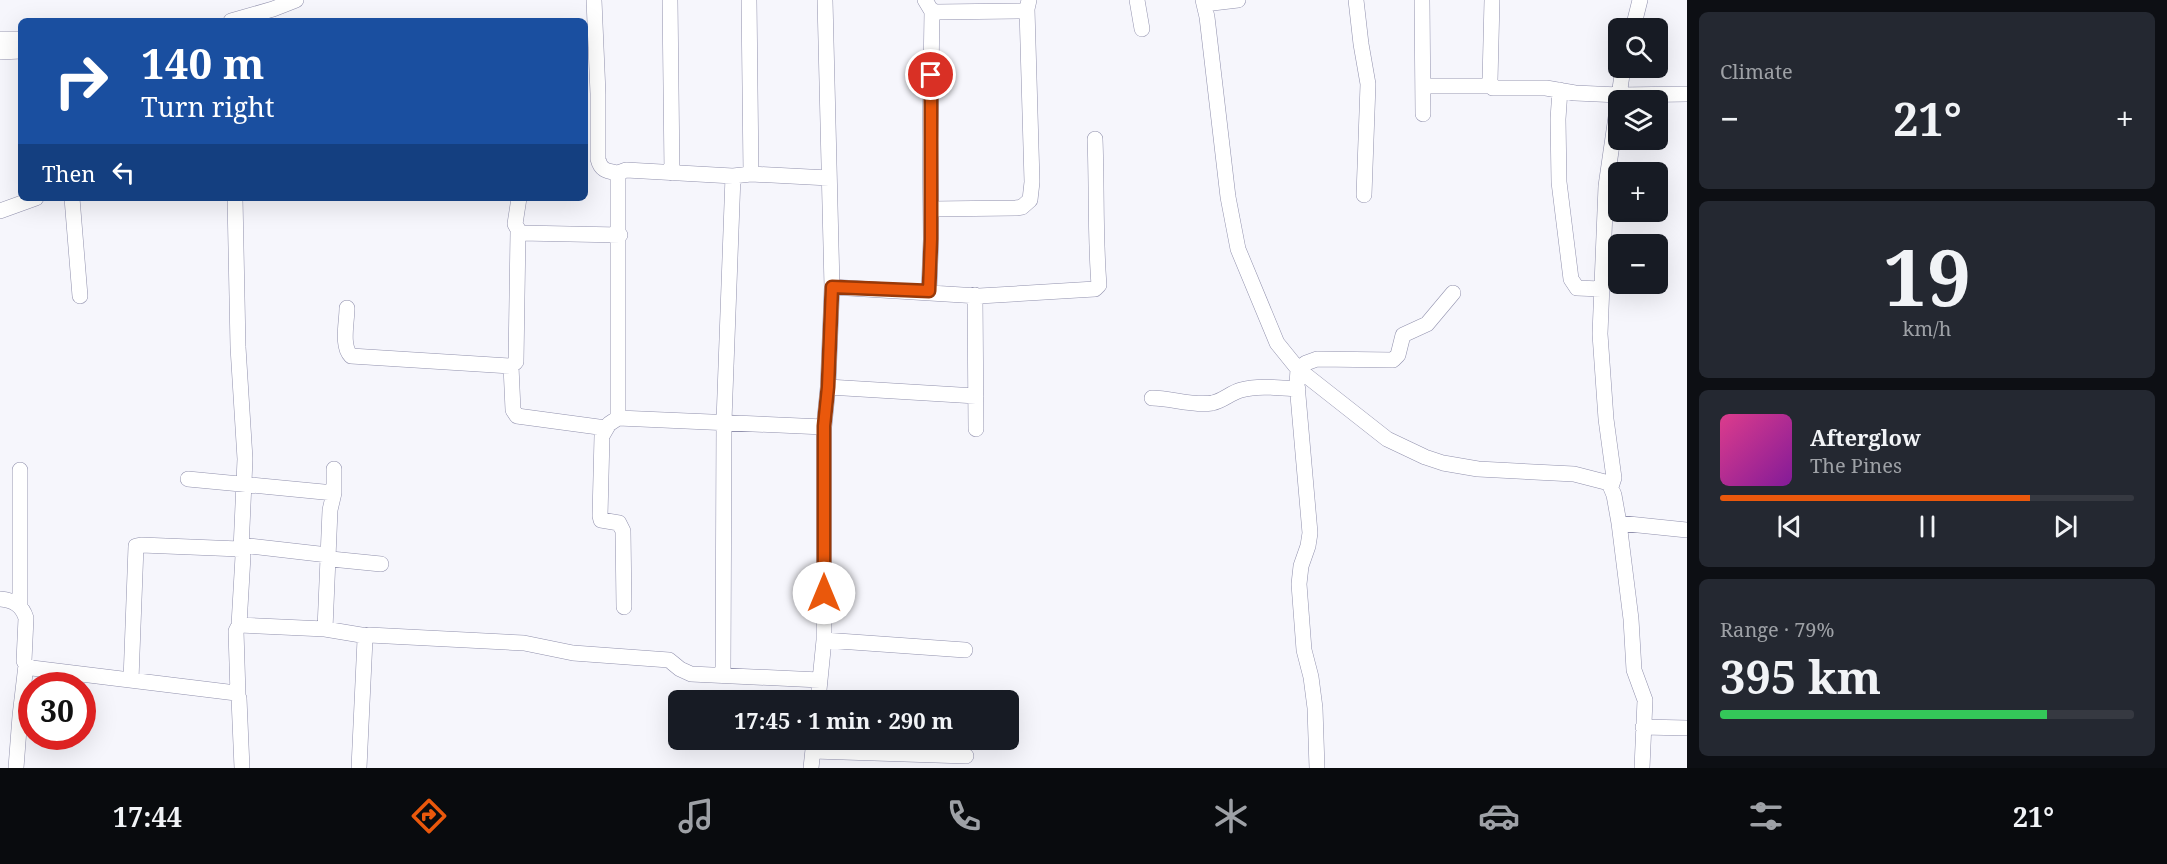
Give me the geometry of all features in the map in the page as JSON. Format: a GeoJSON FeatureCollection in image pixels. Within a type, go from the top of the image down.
{"type":"FeatureCollection","features":[{"type":"Feature","properties":{"kind":"street"},"geometry":{"type":"LineString","coordinates":[[242,18],[296,0]]}},
{"type":"Feature","properties":{"kind":"street"},"geometry":{"type":"LineString","coordinates":[[594,0],[591,94],[599,167],[618,173],[626,170],[829,178]]}},
{"type":"Feature","properties":{"kind":"street"},"geometry":{"type":"LineString","coordinates":[[670,0],[672,173]]}},
{"type":"Feature","properties":{"kind":"street"},"geometry":{"type":"LineString","coordinates":[[749,0],[751,174]]}},
{"type":"Feature","properties":{"kind":"street"},"geometry":{"type":"LineString","coordinates":[[819,690],[824,640],[824,426],[832,287],[825,0]]}},
{"type":"Feature","properties":{"kind":"street"},"geometry":{"type":"LineString","coordinates":[[1137,0],[1142,29]]}},
{"type":"Feature","properties":{"kind":"street"},"geometry":{"type":"LineString","coordinates":[[1238,0],[1204,2],[1228,197],[1238,249],[1277,343],[1298,369],[1387,439],[1425,457],[1443,463],[1478,469],[1574,474],[1605,481],[1611,486]]}},
{"type":"Feature","properties":{"kind":"street"},"geometry":{"type":"LineString","coordinates":[[1356,0],[1368,84],[1364,195]]}},
{"type":"Feature","properties":{"kind":"street"},"geometry":{"type":"LineString","coordinates":[[1422,0],[1423,114]]}},
{"type":"Feature","properties":{"kind":"street"},"geometry":{"type":"LineString","coordinates":[[1491,86],[1492,0]]}},
{"type":"Feature","properties":{"kind":"street"},"geometry":{"type":"LineString","coordinates":[[1636,18],[1640,0]]}},
{"type":"Feature","properties":{"kind":"street"},"geometry":{"type":"LineString","coordinates":[[929,291],[931,208],[929,5],[1028,5],[1032,182],[1030,200],[1022,207],[1016,208],[931,208]]}},
{"type":"Feature","properties":{"kind":"street"},"geometry":{"type":"LineString","coordinates":[[0,39],[18,39]]}},
{"type":"Feature","properties":{"kind":"street"},"geometry":{"type":"LineString","coordinates":[[0,52],[18,51]]}},
{"type":"Feature","properties":{"kind":"street"},"geometry":{"type":"LineString","coordinates":[[1424,86],[1536,88],[1608,95]]}},
{"type":"Feature","properties":{"kind":"street"},"geometry":{"type":"LineString","coordinates":[[1560,90],[1559,182],[1571,279],[1578,288],[1601,289]]}},
{"type":"Feature","properties":{"kind":"street"},"geometry":{"type":"LineString","coordinates":[[1668,95],[1687,94]]}},
{"type":"Feature","properties":{"kind":"street"},"geometry":{"type":"LineString","coordinates":[[832,287],[975,295],[1098,288],[1095,139]]}},
{"type":"Feature","properties":{"kind":"street"},"geometry":{"type":"LineString","coordinates":[[1611,150],[1606,186],[1600,334],[1606,419],[1614,478],[1611,486],[1619,523],[1634,670],[1645,700],[1642,768]]}},
{"type":"Feature","properties":{"kind":"street"},"geometry":{"type":"LineString","coordinates":[[618,173],[620,235],[618,418]]}},
{"type":"Feature","properties":{"kind":"street"},"geometry":{"type":"LineString","coordinates":[[723,675],[724,421],[733,176]]}},
{"type":"Feature","properties":{"kind":"street"},"geometry":{"type":"LineString","coordinates":[[0,211],[28,201]]}},
{"type":"Feature","properties":{"kind":"street"},"geometry":{"type":"LineString","coordinates":[[72,201],[80,296]]}},
{"type":"Feature","properties":{"kind":"street"},"geometry":{"type":"LineString","coordinates":[[235,201],[238,347],[245,459],[241,548],[243,556],[239,625],[236,631],[242,768]]}},
{"type":"Feature","properties":{"kind":"street"},"geometry":{"type":"LineString","coordinates":[[518,201],[515,214],[518,232],[516,362],[512,366],[513,410],[517,416],[606,428]]}},
{"type":"Feature","properties":{"kind":"street"},"geometry":{"type":"LineString","coordinates":[[518,232],[620,235]]}},
{"type":"Feature","properties":{"kind":"street"},"geometry":{"type":"LineString","coordinates":[[1298,369],[1317,359],[1393,360],[1398,355],[1403,335],[1427,324],[1453,293]]}},
{"type":"Feature","properties":{"kind":"street"},"geometry":{"type":"LineString","coordinates":[[975,295],[976,429]]}},
{"type":"Feature","properties":{"kind":"street"},"geometry":{"type":"LineString","coordinates":[[347,308],[345,344],[351,356],[512,366]]}},
{"type":"Feature","properties":{"kind":"street"},"geometry":{"type":"LineString","coordinates":[[1298,369],[1310,533],[1301,566],[1299,584],[1304,650],[1311,677],[1315,708],[1317,768]]}},
{"type":"Feature","properties":{"kind":"street"},"geometry":{"type":"LineString","coordinates":[[828,387],[976,396]]}},
{"type":"Feature","properties":{"kind":"street"},"geometry":{"type":"LineString","coordinates":[[1152,398],[1165,398],[1188,404],[1210,403],[1218,402],[1247,389],[1298,389]]}},
{"type":"Feature","properties":{"kind":"street"},"geometry":{"type":"LineString","coordinates":[[624,607],[623,531],[619,523],[601,520],[600,516],[602,442],[606,428],[618,418],[824,426]]}},
{"type":"Feature","properties":{"kind":"street"},"geometry":{"type":"LineString","coordinates":[[325,629],[334,469]]}},
{"type":"Feature","properties":{"kind":"street"},"geometry":{"type":"LineString","coordinates":[[16,768],[26,665],[24,661],[26,618],[20,606],[20,470]]}},
{"type":"Feature","properties":{"kind":"street"},"geometry":{"type":"LineString","coordinates":[[188,478],[334,493]]}},
{"type":"Feature","properties":{"kind":"street"},"geometry":{"type":"LineString","coordinates":[[1619,523],[1687,530]]}},
{"type":"Feature","properties":{"kind":"street"},"geometry":{"type":"LineString","coordinates":[[131,680],[136,546],[241,548],[328,555],[331,559],[381,564]]}},
{"type":"Feature","properties":{"kind":"street"},"geometry":{"type":"LineString","coordinates":[[0,599],[20,606]]}},
{"type":"Feature","properties":{"kind":"street"},"geometry":{"type":"LineString","coordinates":[[239,625],[325,629],[367,636],[524,642],[573,653],[669,660],[680,669],[692,674],[820,680]]}},
{"type":"Feature","properties":{"kind":"street"},"geometry":{"type":"LineString","coordinates":[[359,768],[367,636]]}},
{"type":"Feature","properties":{"kind":"street"},"geometry":{"type":"LineString","coordinates":[[824,640],[965,650]]}},
{"type":"Feature","properties":{"kind":"street"},"geometry":{"type":"LineString","coordinates":[[26,665],[32,668],[238,695]]}},
{"type":"Feature","properties":{"kind":"street"},"geometry":{"type":"LineString","coordinates":[[1643,727],[1687,728]]}},
{"type":"Feature","properties":{"kind":"street"},"geometry":{"type":"LineString","coordinates":[[811,768],[813,750]]}},
{"type":"Feature","properties":{"kind":"street"},"geometry":{"type":"LineString","coordinates":[[883,750],[966,756]]}},
{"type":"Feature","properties":{"kind":"route"},"geometry":{"type":"LineString","coordinates":[[824,593],[824,426],[832,287],[929,291],[931,75]]}}]}
